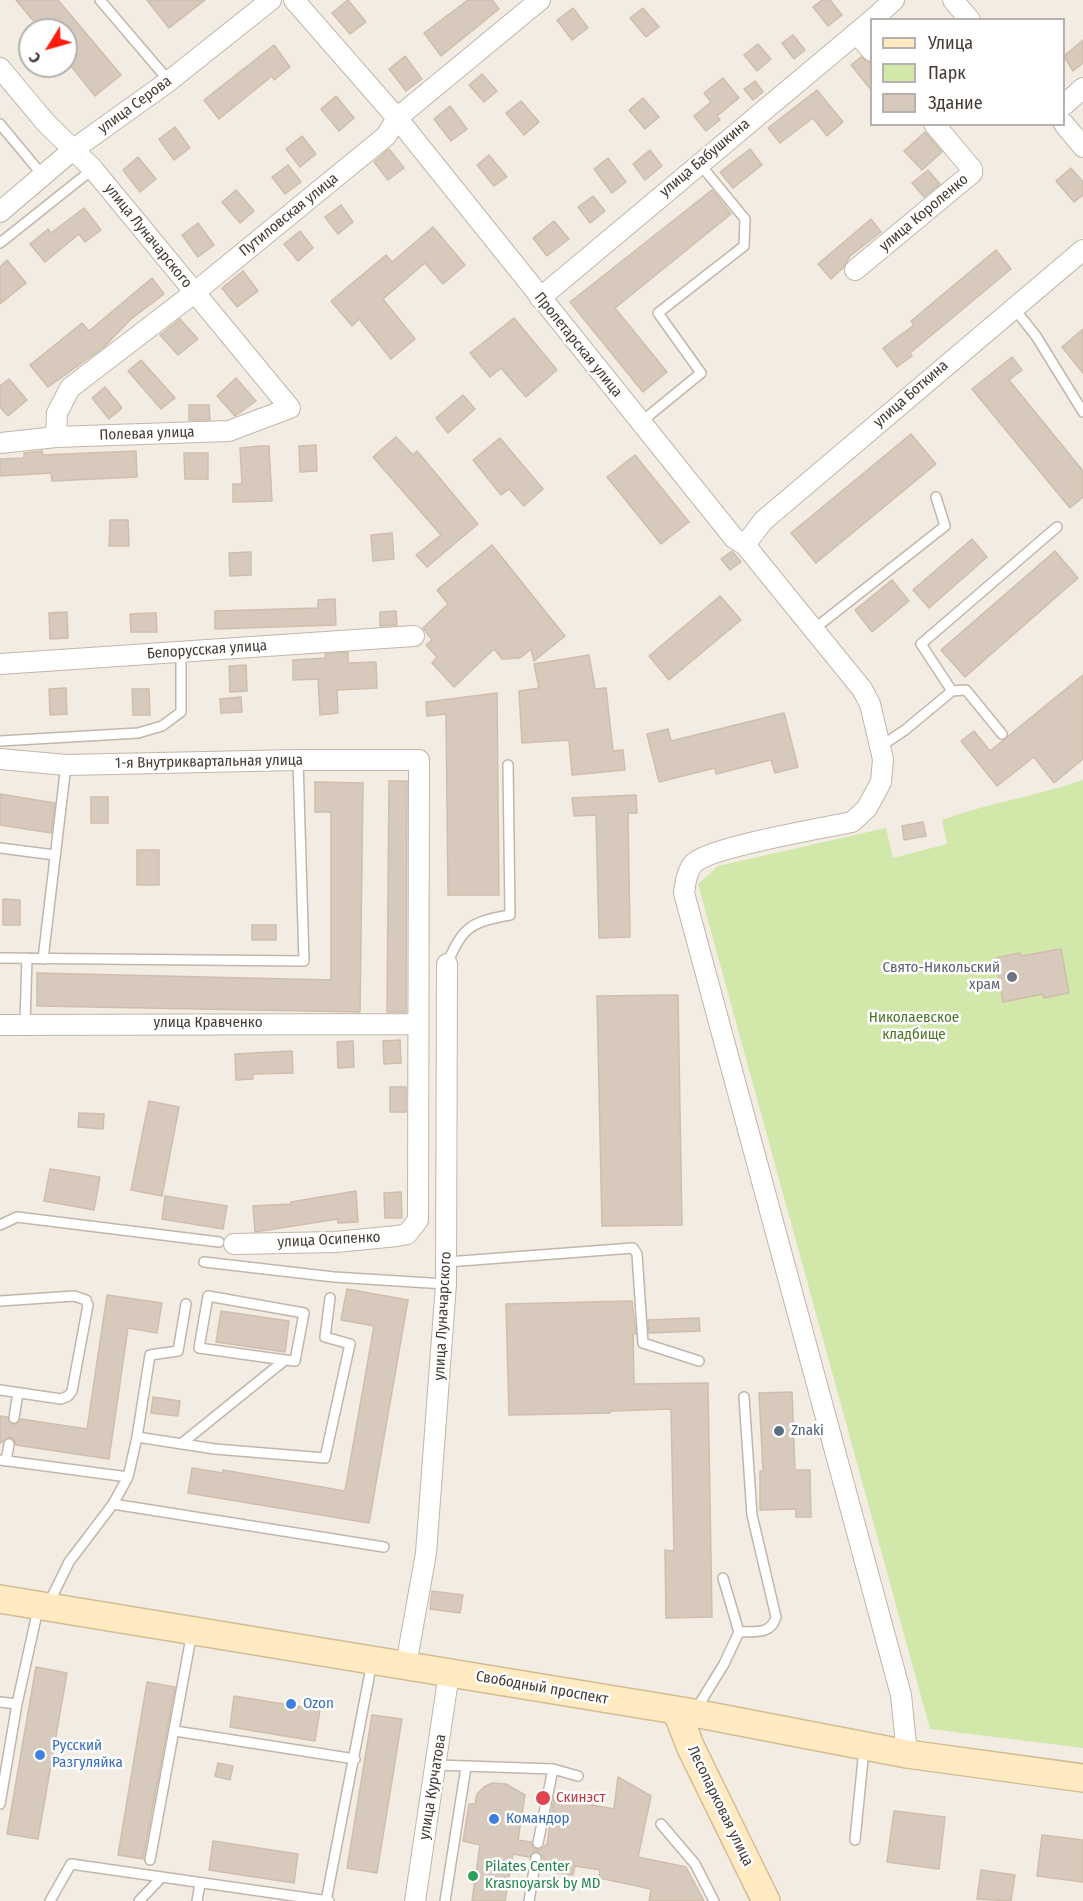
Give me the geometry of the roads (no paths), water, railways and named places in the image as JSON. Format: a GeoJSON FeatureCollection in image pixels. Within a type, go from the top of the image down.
{"type":"FeatureCollection","features":[{"type":"Feature","properties":{"kind":"main road","name":"Свободный проспект"},"geometry":{"type":"LineString","coordinates":[[0,1599],[685,1712],[907,1754],[1083,1778]]}},
{"type":"Feature","properties":{"kind":"main road","name":"Лесопарковая улица"},"geometry":{"type":"LineString","coordinates":[[685,1712],[691,1748],[766,1901]]}},
{"type":"Feature","properties":{"kind":"street","name":"улица Серова"},"geometry":{"type":"LineString","coordinates":[[0,212],[44,177],[74,149],[169,81],[271,0]]}},
{"type":"Feature","properties":{"kind":"street","name":"Пролетарская улица"},"geometry":{"type":"LineString","coordinates":[[294,0],[397,118],[734,538],[745,545],[862,688],[870,704],[883,759],[881,782],[867,808],[852,822],[718,852],[694,863],[686,877],[684,893],[901,1695],[907,1754]]}},
{"type":"Feature","properties":{"kind":"street","name":"Путиловская улица"},"geometry":{"type":"LineString","coordinates":[[56,437],[57,413],[70,388],[194,293],[386,136],[397,118],[540,0]]}},
{"type":"Feature","properties":{"kind":"street","name":"улица Бабушкина"},"geometry":{"type":"LineString","coordinates":[[874,18],[894,0]]}},
{"type":"Feature","properties":{"kind":"street"},"geometry":{"type":"LineString","coordinates":[[953,0],[968,18]]}},
{"type":"Feature","properties":{"kind":"street","name":"улица Бабушкина"},"geometry":{"type":"LineString","coordinates":[[540,298],[699,162],[870,22]]}},
{"type":"Feature","properties":{"kind":"street"},"geometry":{"type":"LineString","coordinates":[[856,33],[870,49]]}},
{"type":"Feature","properties":{"kind":"street","name":"улица Луначарского"},"geometry":{"type":"LineString","coordinates":[[0,68],[46,123],[93,169],[290,408]]}},
{"type":"Feature","properties":{"kind":"street"},"geometry":{"type":"LineString","coordinates":[[1065,104],[1083,88]]}},
{"type":"Feature","properties":{"kind":"street"},"geometry":{"type":"LineString","coordinates":[[1065,125],[1083,147]]}},
{"type":"Feature","properties":{"kind":"street","name":"улица Короленко"},"geometry":{"type":"LineString","coordinates":[[855,270],[972,173],[972,169],[936,126]]}},
{"type":"Feature","properties":{"kind":"street","name":"улица Боткина"},"geometry":{"type":"LineString","coordinates":[[745,545],[764,520],[1083,250]]}},
{"type":"Feature","properties":{"kind":"street","name":"Полевая улица"},"geometry":{"type":"LineString","coordinates":[[0,442],[56,437],[229,431],[290,408]]}},
{"type":"Feature","properties":{"kind":"street","name":"Белорусская улица"},"geometry":{"type":"LineString","coordinates":[[0,664],[414,636]]}},
{"type":"Feature","properties":{"kind":"street","name":"1-я Внутриквартальная улица"},"geometry":{"type":"LineString","coordinates":[[0,759],[66,765],[419,760],[416,1024]]}},
{"type":"Feature","properties":{"kind":"street","name":"улица Луначарского"},"geometry":{"type":"LineString","coordinates":[[406,1665],[426,1553],[446,1284],[447,964]]}},
{"type":"Feature","properties":{"kind":"street","name":"улица Кравченко"},"geometry":{"type":"LineString","coordinates":[[0,1024],[416,1024]]}},
{"type":"Feature","properties":{"kind":"street","name":"улица Осипенко"},"geometry":{"type":"LineString","coordinates":[[226,1243],[336,1242],[406,1234],[418,1220],[416,1024]]}},
{"type":"Feature","properties":{"kind":"street","name":"улица Курчатова"},"geometry":{"type":"LineString","coordinates":[[415,1901],[449,1672]]}},
{"type":"Feature","properties":{"kind":"lane"},"geometry":{"type":"LineString","coordinates":[[100,0],[169,81]]}},
{"type":"Feature","properties":{"kind":"lane"},"geometry":{"type":"LineString","coordinates":[[0,124],[44,177]]}},
{"type":"Feature","properties":{"kind":"lane"},"geometry":{"type":"LineString","coordinates":[[640,422],[701,374],[658,313],[744,246],[745,219],[699,162]]}},
{"type":"Feature","properties":{"kind":"lane"},"geometry":{"type":"LineString","coordinates":[[0,243],[93,169]]}},
{"type":"Feature","properties":{"kind":"lane"},"geometry":{"type":"LineString","coordinates":[[1013,307],[1036,336],[1081,406]]}},
{"type":"Feature","properties":{"kind":"lane"},"geometry":{"type":"LineString","coordinates":[[814,629],[945,526],[936,498]]}},
{"type":"Feature","properties":{"kind":"lane"},"geometry":{"type":"LineString","coordinates":[[952,691],[921,644],[1057,527]]}},
{"type":"Feature","properties":{"kind":"lane"},"geometry":{"type":"LineString","coordinates":[[0,741],[138,733],[162,726],[181,712],[181,651]]}},
{"type":"Feature","properties":{"kind":"lane"},"geometry":{"type":"LineString","coordinates":[[880,746],[905,730],[952,691],[966,690],[1002,734]]}},
{"type":"Feature","properties":{"kind":"lane"},"geometry":{"type":"LineString","coordinates":[[0,958],[304,961],[298,760]]}},
{"type":"Feature","properties":{"kind":"lane"},"geometry":{"type":"LineString","coordinates":[[43,959],[66,765]]}},
{"type":"Feature","properties":{"kind":"lane"},"geometry":{"type":"LineString","coordinates":[[447,964],[460,936],[485,920],[510,915],[508,765]]}},
{"type":"Feature","properties":{"kind":"lane"},"geometry":{"type":"LineString","coordinates":[[0,848],[55,855]]}},
{"type":"Feature","properties":{"kind":"lane"},"geometry":{"type":"LineString","coordinates":[[25,1023],[27,958]]}},
{"type":"Feature","properties":{"kind":"lane"},"geometry":{"type":"LineString","coordinates":[[0,1225],[17,1217],[226,1243]]}},
{"type":"Feature","properties":{"kind":"lane"},"geometry":{"type":"LineString","coordinates":[[447,1262],[633,1248],[637,1254],[643,1343],[699,1361]]}},
{"type":"Feature","properties":{"kind":"lane"},"geometry":{"type":"LineString","coordinates":[[204,1262],[334,1277],[446,1284]]}},
{"type":"Feature","properties":{"kind":"lane"},"geometry":{"type":"LineString","coordinates":[[0,1301],[74,1296],[86,1300],[88,1305],[72,1391],[68,1396],[61,1399],[0,1390]]}},
{"type":"Feature","properties":{"kind":"lane"},"geometry":{"type":"LineString","coordinates":[[181,1444],[285,1360],[295,1361],[304,1313],[208,1296],[199,1348],[285,1360]]}},
{"type":"Feature","properties":{"kind":"lane"},"geometry":{"type":"LineString","coordinates":[[136,1437],[181,1444],[325,1458],[350,1344],[325,1337],[330,1298]]}},
{"type":"Feature","properties":{"kind":"lane"},"geometry":{"type":"LineString","coordinates":[[0,1804],[17,1704],[43,1606],[69,1562],[113,1504],[128,1478],[150,1355],[178,1351],[186,1304]]}},
{"type":"Feature","properties":{"kind":"lane"},"geometry":{"type":"LineString","coordinates":[[14,1418],[18,1393]]}},
{"type":"Feature","properties":{"kind":"lane"},"geometry":{"type":"LineString","coordinates":[[739,1632],[768,1630],[773,1626],[776,1617],[752,1515],[744,1397]]}},
{"type":"Feature","properties":{"kind":"lane"},"geometry":{"type":"LineString","coordinates":[[9,1444],[3,1461],[128,1478]]}},
{"type":"Feature","properties":{"kind":"lane"},"geometry":{"type":"LineString","coordinates":[[113,1504],[384,1547]]}},
{"type":"Feature","properties":{"kind":"lane"},"geometry":{"type":"LineString","coordinates":[[685,1712],[724,1664],[739,1632],[723,1578]]}},
{"type":"Feature","properties":{"kind":"lane"},"geometry":{"type":"LineString","coordinates":[[150,1860],[192,1631]]}},
{"type":"Feature","properties":{"kind":"lane"},"geometry":{"type":"LineString","coordinates":[[50,1901],[71,1864],[327,1901],[372,1659]]}},
{"type":"Feature","properties":{"kind":"lane"},"geometry":{"type":"LineString","coordinates":[[0,1702],[17,1704]]}},
{"type":"Feature","properties":{"kind":"lane"},"geometry":{"type":"LineString","coordinates":[[175,1731],[355,1759]]}},
{"type":"Feature","properties":{"kind":"lane"},"geometry":{"type":"LineString","coordinates":[[855,1840],[864,1746]]}},
{"type":"Feature","properties":{"kind":"lane"},"geometry":{"type":"LineString","coordinates":[[437,1765],[553,1769],[578,1776]]}},
{"type":"Feature","properties":{"kind":"lane"},"geometry":{"type":"LineString","coordinates":[[445,1901],[466,1767]]}},
{"type":"Feature","properties":{"kind":"lane"},"geometry":{"type":"LineString","coordinates":[[538,1843],[553,1769]]}},
{"type":"Feature","properties":{"kind":"lane"},"geometry":{"type":"LineString","coordinates":[[661,1824],[695,1864],[714,1901]]}},
{"type":"Feature","properties":{"kind":"lane"},"geometry":{"type":"LineString","coordinates":[[529,1901],[536,1858]]}},
{"type":"Feature","properties":{"kind":"lane"},"geometry":{"type":"LineString","coordinates":[[139,1901],[161,1878]]}},
{"type":"Feature","properties":{"kind":"lane"},"geometry":{"type":"LineString","coordinates":[[197,1901],[200,1884]]}},
{"type":"Feature","properties":{"kind":"place","name":"Свято-Никольский храм"},"geometry":{"type":"Point","coordinates":[1012,977]}},
{"type":"Feature","properties":{"kind":"place","name":"Znaki"},"geometry":{"type":"Point","coordinates":[779,1431]}},
{"type":"Feature","properties":{"kind":"place","name":"Ozon"},"geometry":{"type":"Point","coordinates":[291,1704]}},
{"type":"Feature","properties":{"kind":"place","name":"Русский Разгуляйка"},"geometry":{"type":"Point","coordinates":[40,1755]}},
{"type":"Feature","properties":{"kind":"place","name":"Скинэст"},"geometry":{"type":"Point","coordinates":[543,1798]}},
{"type":"Feature","properties":{"kind":"place","name":"Командор"},"geometry":{"type":"Point","coordinates":[494,1819]}},
{"type":"Feature","properties":{"kind":"place","name":"Pilates Center Krasnoyarsk by MD"},"geometry":{"type":"Point","coordinates":[473,1876]}},
{"type":"Feature","properties":{"kind":"park label","name":"Николаевское кладбище"},"geometry":{"type":"Point","coordinates":[914,1026]}}]}
